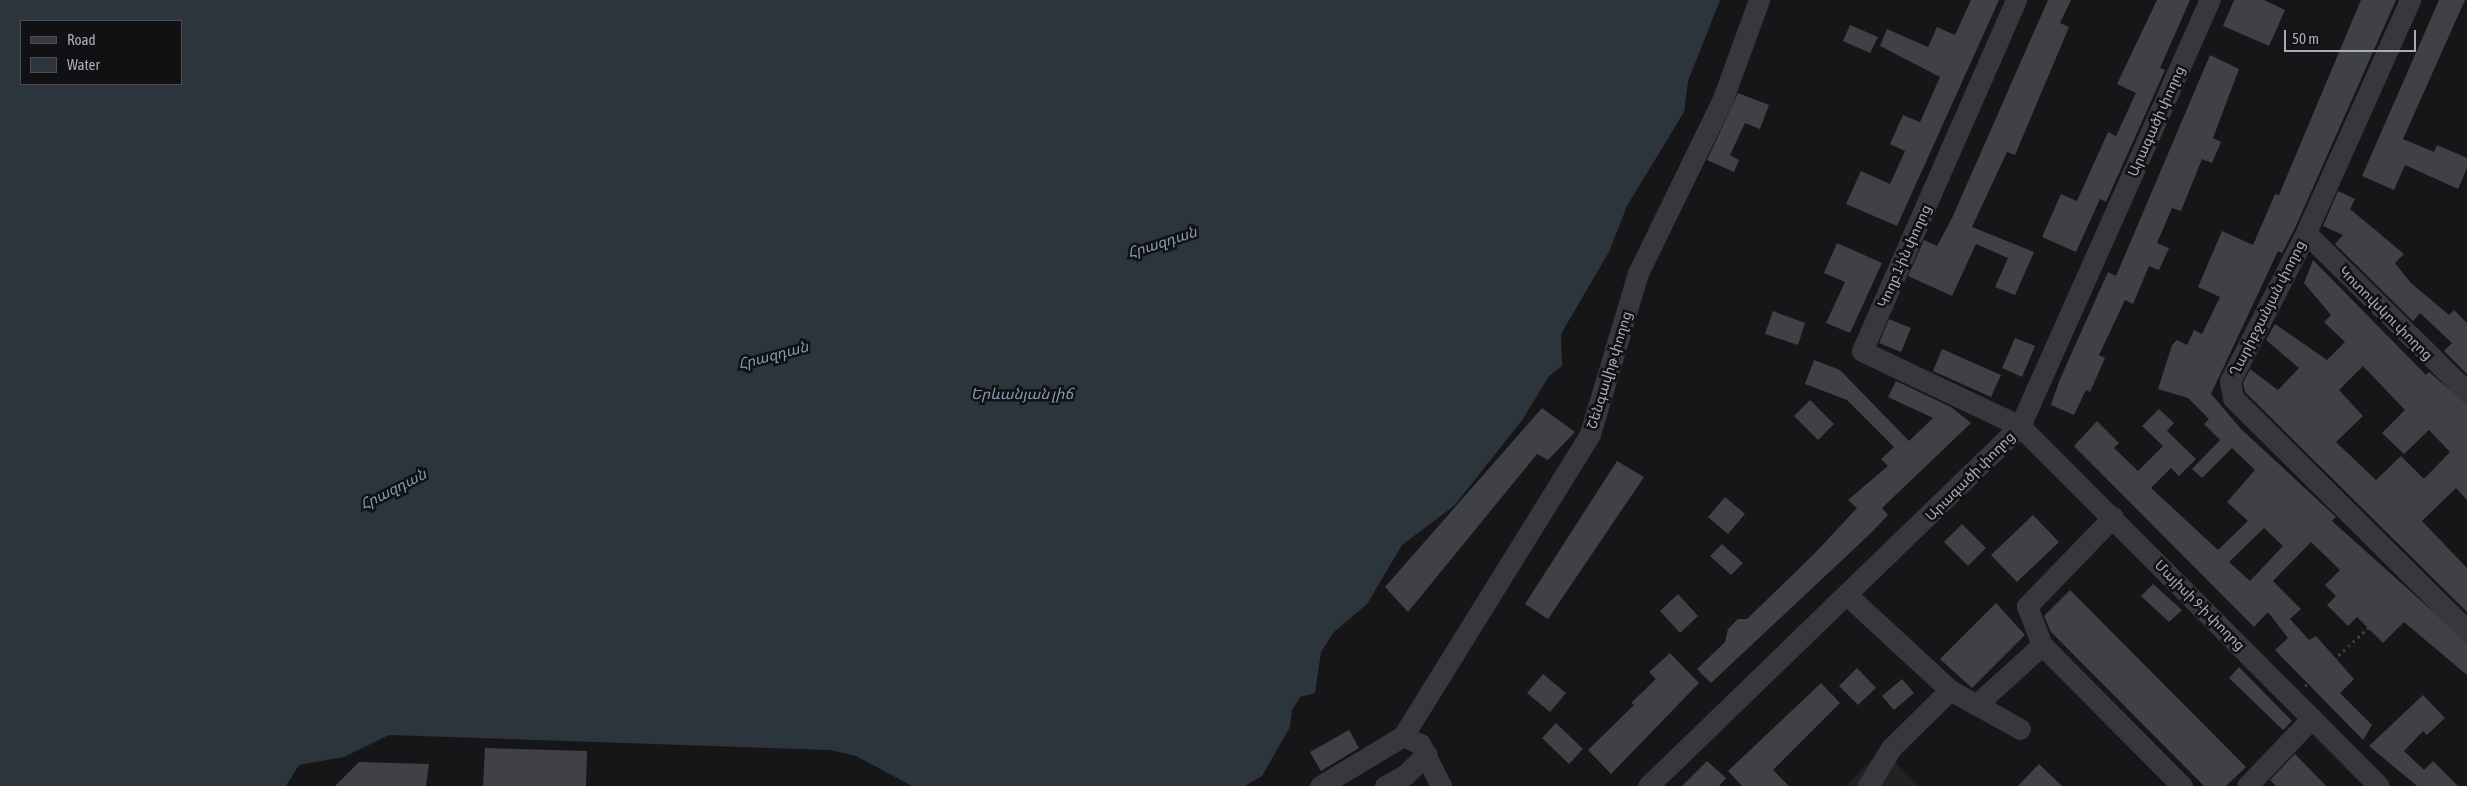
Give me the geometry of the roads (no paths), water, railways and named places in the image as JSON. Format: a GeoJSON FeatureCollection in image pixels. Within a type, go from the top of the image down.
{"type":"FeatureCollection","features":[{"type":"Feature","properties":{"kind":"street","name":"Շենգավիթ փողոց"},"geometry":{"type":"LineString","coordinates":[[1320,786],[1403,736],[1590,434],[1638,273],[1722,100],[1758,0]]}},
{"type":"Feature","properties":{"kind":"street","name":"Կողբ 1-ին փողոց"},"geometry":{"type":"LineString","coordinates":[[2016,0],[1862,351],[2020,426]]}},
{"type":"Feature","properties":{"kind":"street","name":"Արագածի փողոց"},"geometry":{"type":"LineString","coordinates":[[1648,786],[1847,596],[2020,426],[2210,0]]}},
{"type":"Feature","properties":{"kind":"street","name":"Ղարիբջանյան փողոց"},"geometry":{"type":"LineString","coordinates":[[2410,0],[2306,233],[2236,366],[2230,381],[2233,398],[2467,630]]}},
{"type":"Feature","properties":{"kind":"street","name":"Կոտովսկու փողոց"},"geometry":{"type":"LineString","coordinates":[[2306,233],[2467,392]]}},
{"type":"Feature","properties":{"kind":"street","name":"Մայիսի 9-ի փողոց"},"geometry":{"type":"LineString","coordinates":[[2020,426],[2113,517],[2379,786]]}},
{"type":"Feature","properties":{"kind":"street"},"geometry":{"type":"LineString","coordinates":[[2113,517],[2027,606],[2042,645],[2182,786]]}},
{"type":"Feature","properties":{"kind":"street"},"geometry":{"type":"LineString","coordinates":[[1847,596],[1950,690],[2020,729]]}},
{"type":"Feature","properties":{"kind":"street"},"geometry":{"type":"LineString","coordinates":[[1976,705],[2042,645]]}},
{"type":"Feature","properties":{"kind":"street"},"geometry":{"type":"LineString","coordinates":[[1868,786],[1890,748],[1950,690]]}},
{"type":"Feature","properties":{"kind":"street"},"geometry":{"type":"LineString","coordinates":[[2247,786],[2312,718]]}},
{"type":"Feature","properties":{"kind":"street"},"geometry":{"type":"LineString","coordinates":[[1403,736],[1420,744],[1427,754],[1441,786]]}},
{"type":"Feature","properties":{"kind":"street"},"geometry":{"type":"LineString","coordinates":[[1385,786],[1405,775],[1427,754]]}},
{"type":"Feature","properties":{"kind":"water","name":"Երևանյան լիճ"},"geometry":{"type":"Polygon","coordinates":[[[0,0],[1720,0],[1688,81],[1684,112],[1627,206],[1609,252],[1561,334],[1562,366],[1549,376],[1523,419],[1454,506],[1402,545],[1367,604],[1334,632],[1321,652],[1315,693],[1300,697],[1292,710],[1290,727],[1262,776],[1245,786],[912,786],[856,756],[830,750],[389,735],[344,757],[299,765],[286,786],[0,786],[0,0]]]}},
{"type":"Feature","properties":{"kind":"water label","name":"Հրազդան"},"geometry":{"type":"Point","coordinates":[1162,242]}},
{"type":"Feature","properties":{"kind":"water label","name":"Հրազդան"},"geometry":{"type":"Point","coordinates":[773,355]}},
{"type":"Feature","properties":{"kind":"water label","name":"Հրազդան"},"geometry":{"type":"Point","coordinates":[393,489]}}]}
